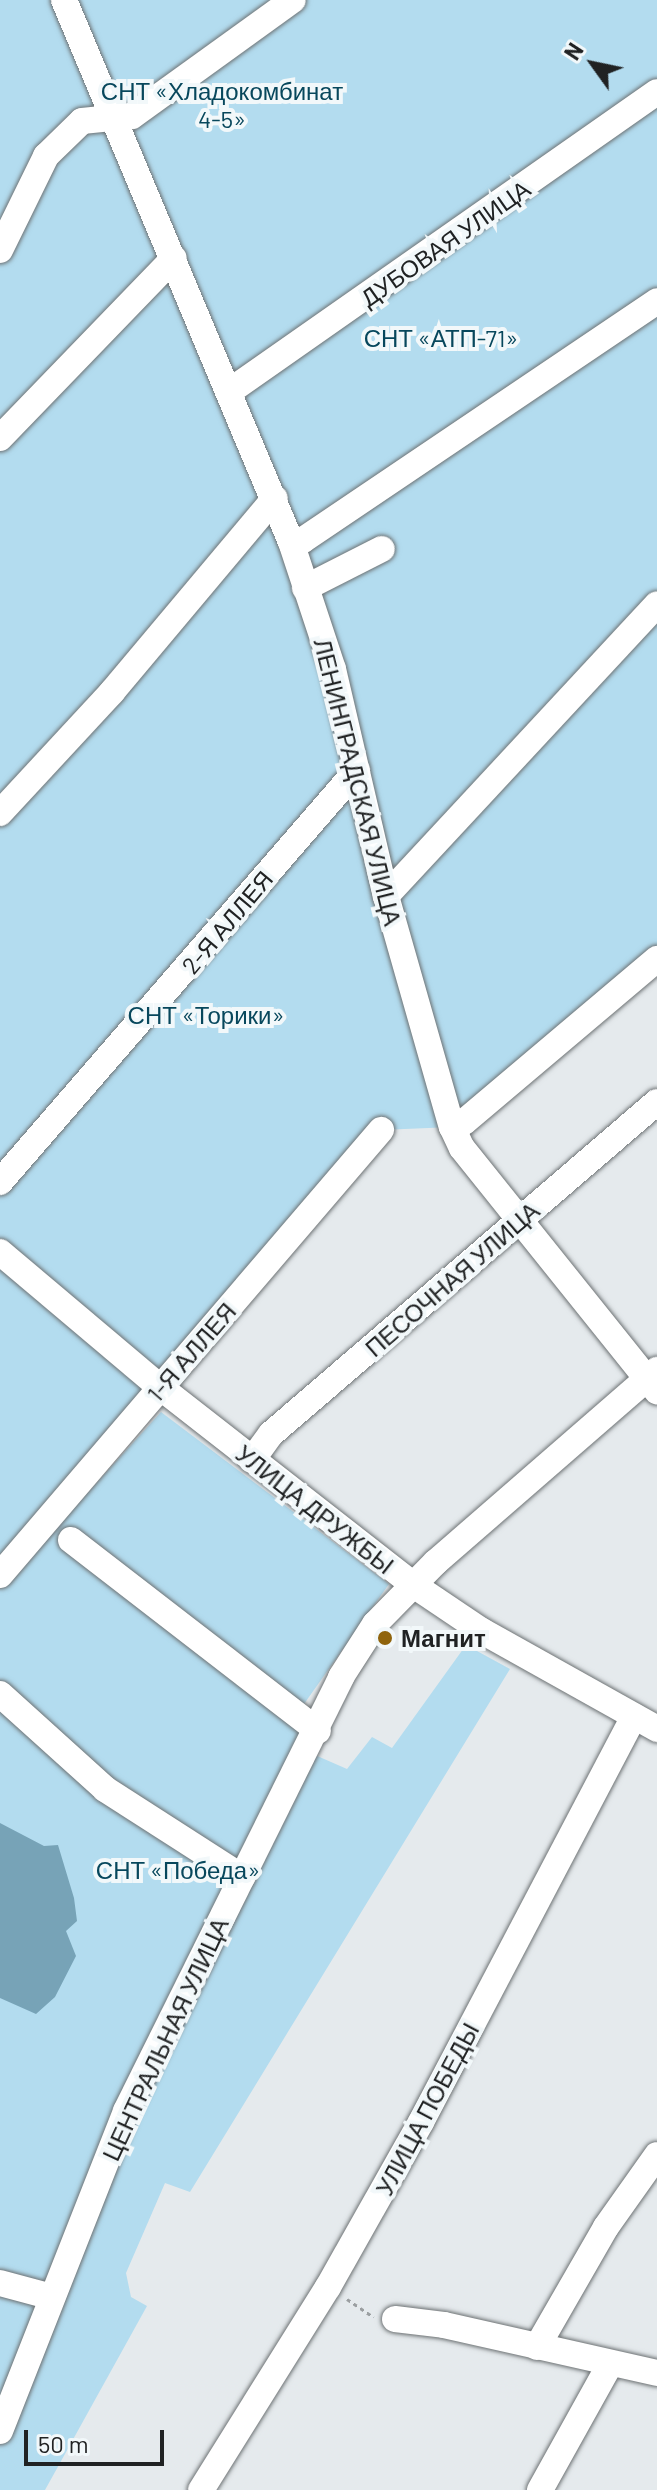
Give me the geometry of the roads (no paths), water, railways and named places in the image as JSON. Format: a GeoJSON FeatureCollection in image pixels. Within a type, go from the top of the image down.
{"type":"FeatureCollection","features":[{"type":"Feature","properties":{"kind":"street","name":"ЛЕНИНГРАДСКАЯ УЛИЦА"},"geometry":{"type":"LineString","coordinates":[[64,0],[291,542],[333,669],[386,896],[452,1127],[462,1148],[654,1380]]}},
{"type":"Feature","properties":{"kind":"street"},"geometry":{"type":"LineString","coordinates":[[0,250],[46,156],[82,121],[132,116],[293,0]]}},
{"type":"Feature","properties":{"kind":"street","name":"ДУБОВАЯ УЛИЦА"},"geometry":{"type":"LineString","coordinates":[[230,391],[657,92]]}},
{"type":"Feature","properties":{"kind":"street"},"geometry":{"type":"LineString","coordinates":[[0,438],[174,258]]}},
{"type":"Feature","properties":{"kind":"street"},"geometry":{"type":"LineString","coordinates":[[291,542],[303,540],[657,301]]}},
{"type":"Feature","properties":{"kind":"street"},"geometry":{"type":"LineString","coordinates":[[0,813],[112,692],[275,498]]}},
{"type":"Feature","properties":{"kind":"street"},"geometry":{"type":"LineString","coordinates":[[305,588],[382,549]]}},
{"type":"Feature","properties":{"kind":"street"},"geometry":{"type":"LineString","coordinates":[[386,896],[657,604]]}},
{"type":"Feature","properties":{"kind":"street","name":"2-Я АЛЛЕЯ"},"geometry":{"type":"LineString","coordinates":[[0,1182],[357,770]]}},
{"type":"Feature","properties":{"kind":"street"},"geometry":{"type":"LineString","coordinates":[[452,1127],[464,1122],[657,959]]}},
{"type":"Feature","properties":{"kind":"street","name":"ПЕСОЧНАЯ УЛИЦА"},"geometry":{"type":"LineString","coordinates":[[252,1460],[271,1434],[657,1102]]}},
{"type":"Feature","properties":{"kind":"street","name":"1-Я АЛЛЕЯ"},"geometry":{"type":"LineString","coordinates":[[0,1575],[381,1130]]}},
{"type":"Feature","properties":{"kind":"street","name":"УЛИЦА ДРУЖБЫ"},"geometry":{"type":"LineString","coordinates":[[0,1252],[160,1387],[415,1586],[482,1631],[645,1723]]}},
{"type":"Feature","properties":{"kind":"street","name":"ЦЕНТРАЛЬНАЯ УЛИЦА"},"geometry":{"type":"LineString","coordinates":[[0,2431],[126,2111],[318,1731],[341,1677],[375,1624],[415,1586],[654,1380]]}},
{"type":"Feature","properties":{"kind":"street"},"geometry":{"type":"LineString","coordinates":[[71,1540],[208,1651],[318,1731]]}},
{"type":"Feature","properties":{"kind":"street"},"geometry":{"type":"LineString","coordinates":[[0,1694],[105,1789],[242,1877]]}},
{"type":"Feature","properties":{"kind":"street","name":"УЛИЦА ПОБЕДЫ"},"geometry":{"type":"LineString","coordinates":[[201,2490],[328,2287],[645,1723]]}},
{"type":"Feature","properties":{"kind":"street"},"geometry":{"type":"LineString","coordinates":[[537,2347],[606,2227],[657,2155]]}},
{"type":"Feature","properties":{"kind":"street"},"geometry":{"type":"LineString","coordinates":[[0,2283],[52,2297]]}},
{"type":"Feature","properties":{"kind":"street"},"geometry":{"type":"LineString","coordinates":[[395,2319],[537,2347],[609,2366],[657,2373]]}},
{"type":"Feature","properties":{"kind":"street"},"geometry":{"type":"LineString","coordinates":[[540,2490],[609,2366]]}},
{"type":"Feature","properties":{"kind":"place","name":"Магнит"},"geometry":{"type":"Point","coordinates":[385,1638]}},
{"type":"Feature","properties":{"kind":"park label","name":"СНТ «Хладокомбинат 4-5»"},"geometry":{"type":"Point","coordinates":[222,105]}},
{"type":"Feature","properties":{"kind":"park label","name":"СНТ «АТП-71»"},"geometry":{"type":"Point","coordinates":[441,338]}},
{"type":"Feature","properties":{"kind":"park label","name":"СНТ «Торики»"},"geometry":{"type":"Point","coordinates":[206,1015]}},
{"type":"Feature","properties":{"kind":"park label","name":"СНТ «Победа»"},"geometry":{"type":"Point","coordinates":[178,1870]}}]}
